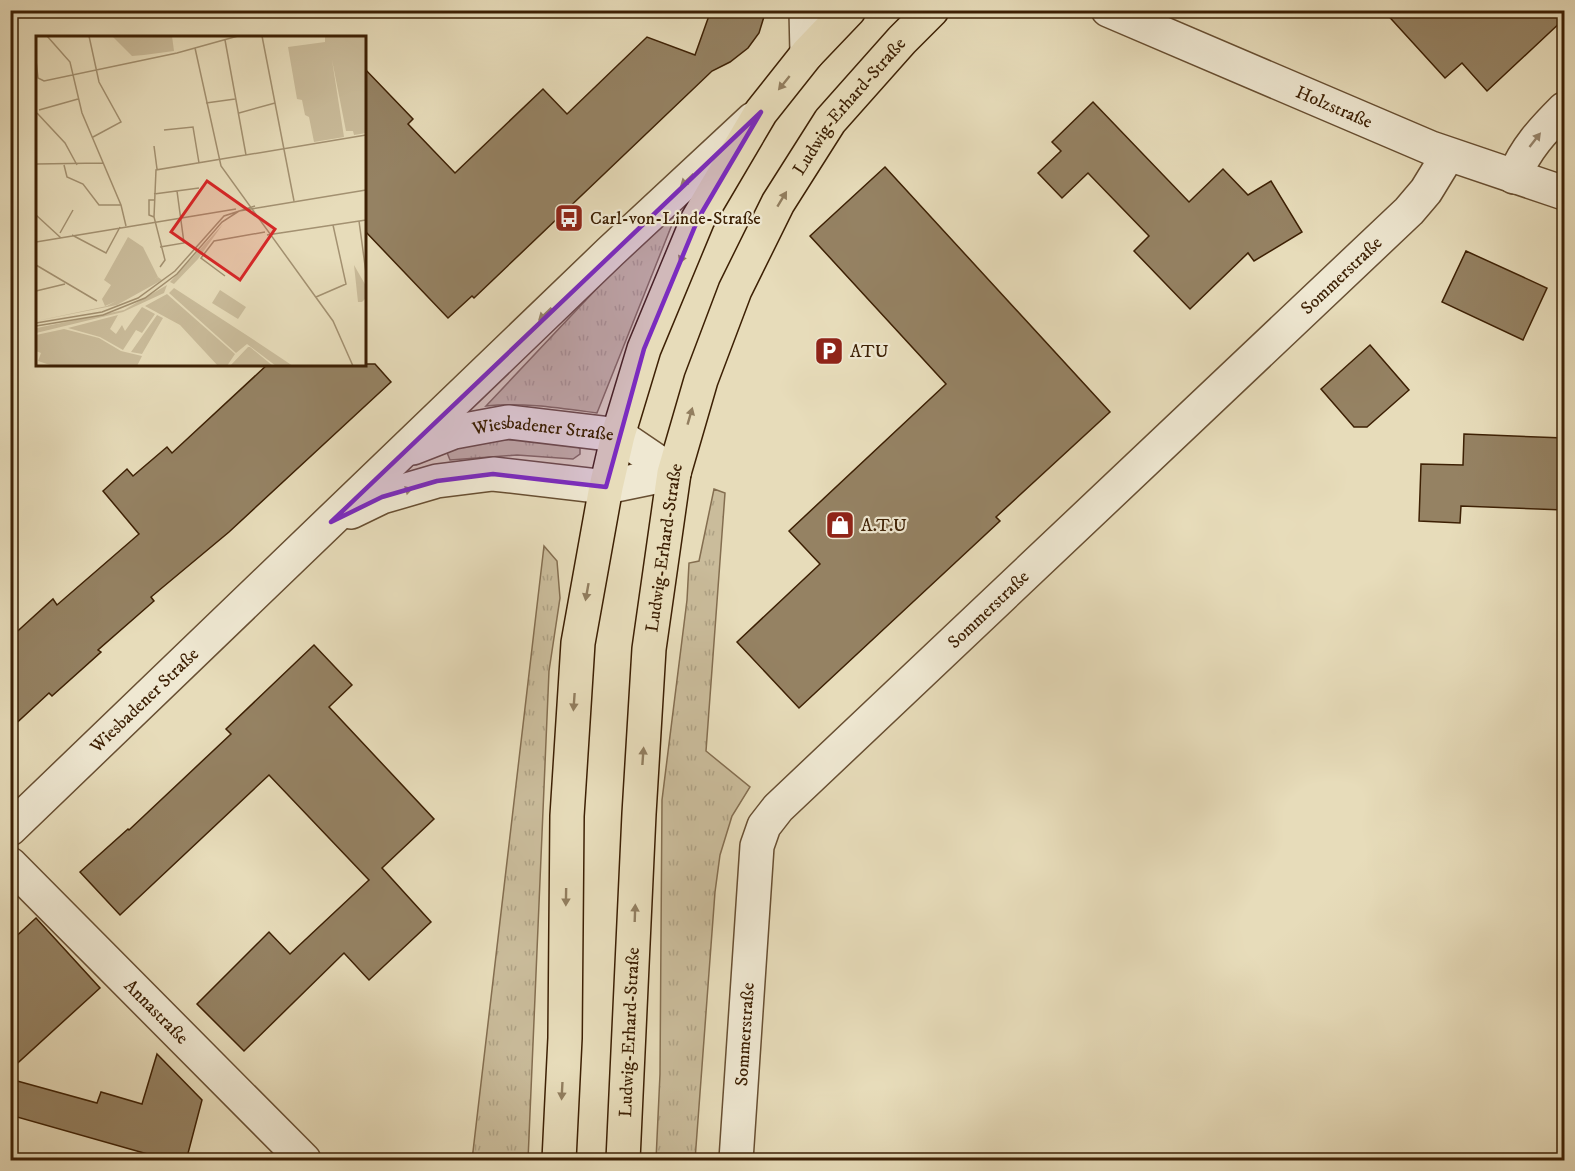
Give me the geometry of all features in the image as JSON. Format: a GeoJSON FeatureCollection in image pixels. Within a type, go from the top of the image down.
{"type":"FeatureCollection","features":[{"type":"Feature","properties":{"kind":"main road"},"geometry":{"type":"LineString","coordinates":[[559,1161],[565,1038],[567,816],[578,643],[606,487],[618,435],[644,349],[698,219],[761,112],[807,54],[849,10]]}},
{"type":"Feature","properties":{"kind":"main road","name":"Ludwig-Erhard-Straße"},"geometry":{"type":"LineString","coordinates":[[623,1161],[649,649],[674,473],[700,380],[735,290],[778,203],[830,121],[932,10]]}},
{"type":"Feature","properties":{"kind":"street"},"geometry":{"type":"LineString","coordinates":[[806,10],[807,54]]}},
{"type":"Feature","properties":{"kind":"street","name":"Holzstraße"},"geometry":{"type":"LineString","coordinates":[[1108,10],[1448,155],[1564,193]]}},
{"type":"Feature","properties":{"kind":"street"},"geometry":{"type":"LineString","coordinates":[[1514,177],[1520,161],[1531,144],[1564,109]]}},
{"type":"Feature","properties":{"kind":"street"},"geometry":{"type":"LineString","coordinates":[[402,453],[602,260],[761,112]]}},
{"type":"Feature","properties":{"kind":"street","name":"Sommerstraße"},"geometry":{"type":"LineString","coordinates":[[736,1161],[757,846],[764,826],[787,799],[1409,211],[1426,191],[1448,155]]}},
{"type":"Feature","properties":{"kind":"street","name":"Wiesbadener Straße"},"geometry":{"type":"LineString","coordinates":[[10,829],[402,453],[454,432],[508,422],[618,435],[674,473]]}},
{"type":"Feature","properties":{"kind":"street","name":"Wiesbadener Straße"},"geometry":{"type":"LineString","coordinates":[[331,522],[382,497],[437,481],[493,474],[535,477],[606,487],[674,473]]}},
{"type":"Feature","properties":{"kind":"street","name":"Annastraße"},"geometry":{"type":"LineString","coordinates":[[10,864],[304,1161]]}},
{"type":"Feature","properties":{"kind":"highlighted area"},"geometry":{"type":"Polygon","coordinates":[[[761,112],[698,219],[644,349],[606,487],[493,474],[437,481],[382,497],[331,522],[761,112]]]}},
{"type":"Feature","properties":{"kind":"green space"},"geometry":{"type":"Polygon","coordinates":[[[673,212],[673,222],[597,413],[528,405],[486,406],[668,213],[673,212]]]}},
{"type":"Feature","properties":{"kind":"green space"},"geometry":{"type":"Polygon","coordinates":[[[492,440],[559,442],[580,448],[580,454],[573,459],[517,455],[450,460],[446,450],[492,440]]]}},
{"type":"Feature","properties":{"kind":"green space"},"geometry":{"type":"Polygon","coordinates":[[[714,489],[725,493],[706,751],[750,787],[732,816],[720,855],[715,892],[695,1160],[656,1160],[660,1074],[662,800],[687,600],[689,563],[699,561],[714,489]]]}},
{"type":"Feature","properties":{"kind":"green space"},"geometry":{"type":"Polygon","coordinates":[[[544,546],[557,561],[560,598],[549,671],[528,1160],[472,1160],[544,546]]]}},
{"type":"Feature","properties":{"kind":"building"},"geometry":{"type":"Polygon","coordinates":[[[711,10],[766,10],[759,33],[748,48],[730,62],[712,71],[474,298],[472,296],[448,318],[366,232],[366,70],[413,119],[408,124],[455,173],[543,89],[567,114],[647,37],[695,55],[711,10]]]}},
{"type":"Feature","properties":{"kind":"building"},"geometry":{"type":"Polygon","coordinates":[[[1383,10],[1564,10],[1564,19],[1487,91],[1462,63],[1445,78],[1383,10]]]}},
{"type":"Feature","properties":{"kind":"building"},"geometry":{"type":"Polygon","coordinates":[[[1093,102],[1189,202],[1223,169],[1248,195],[1271,181],[1302,232],[1254,261],[1248,253],[1190,309],[1134,251],[1149,236],[1088,173],[1062,198],[1038,173],[1061,151],[1052,142],[1093,102]]]}},
{"type":"Feature","properties":{"kind":"building"},"geometry":{"type":"Polygon","coordinates":[[[885,167],[1110,412],[996,517],[1000,521],[799,708],[737,642],[820,564],[789,531],[946,384],[810,236],[885,167]]]}},
{"type":"Feature","properties":{"kind":"building"},"geometry":{"type":"Polygon","coordinates":[[[1466,251],[1547,288],[1523,340],[1442,302],[1466,251]]]}},
{"type":"Feature","properties":{"kind":"building"},"geometry":{"type":"Polygon","coordinates":[[[1370,345],[1409,390],[1367,427],[1354,427],[1321,389],[1370,345]]]}},
{"type":"Feature","properties":{"kind":"building"},"geometry":{"type":"Polygon","coordinates":[[[366,364],[375,364],[391,382],[229,532],[151,597],[154,601],[98,650],[101,652],[52,696],[49,693],[10,729],[10,638],[53,599],[57,605],[139,534],[103,491],[127,469],[133,476],[167,447],[172,453],[266,366],[366,366],[366,364]]]}},
{"type":"Feature","properties":{"kind":"building"},"geometry":{"type":"Polygon","coordinates":[[[1464,434],[1564,438],[1564,510],[1461,506],[1460,523],[1419,521],[1421,464],[1463,465],[1464,434]]]}},
{"type":"Feature","properties":{"kind":"building"},"geometry":{"type":"Polygon","coordinates":[[[314,645],[352,685],[329,707],[434,819],[382,868],[431,922],[369,980],[344,953],[244,1051],[197,1004],[269,932],[290,954],[369,880],[269,775],[120,915],[80,872],[129,830],[231,734],[226,729],[314,645]]]}},
{"type":"Feature","properties":{"kind":"building"},"geometry":{"type":"Polygon","coordinates":[[[36,918],[100,988],[10,1070],[10,942],[36,918]]]}},
{"type":"Feature","properties":{"kind":"building"},"geometry":{"type":"Polygon","coordinates":[[[157,1054],[202,1100],[186,1161],[172,1161],[10,1115],[10,1079],[97,1103],[101,1092],[142,1104],[157,1054]]]}},
{"type":"Feature","properties":{"kind":"place","name":"Carl-von-Linde-Straße"},"geometry":{"type":"Point","coordinates":[569,218]}},
{"type":"Feature","properties":{"kind":"place","name":"ATU"},"geometry":{"type":"Point","coordinates":[829,351]}},
{"type":"Feature","properties":{"kind":"place","name":"A.T.U"},"geometry":{"type":"Point","coordinates":[840,525]}}]}
